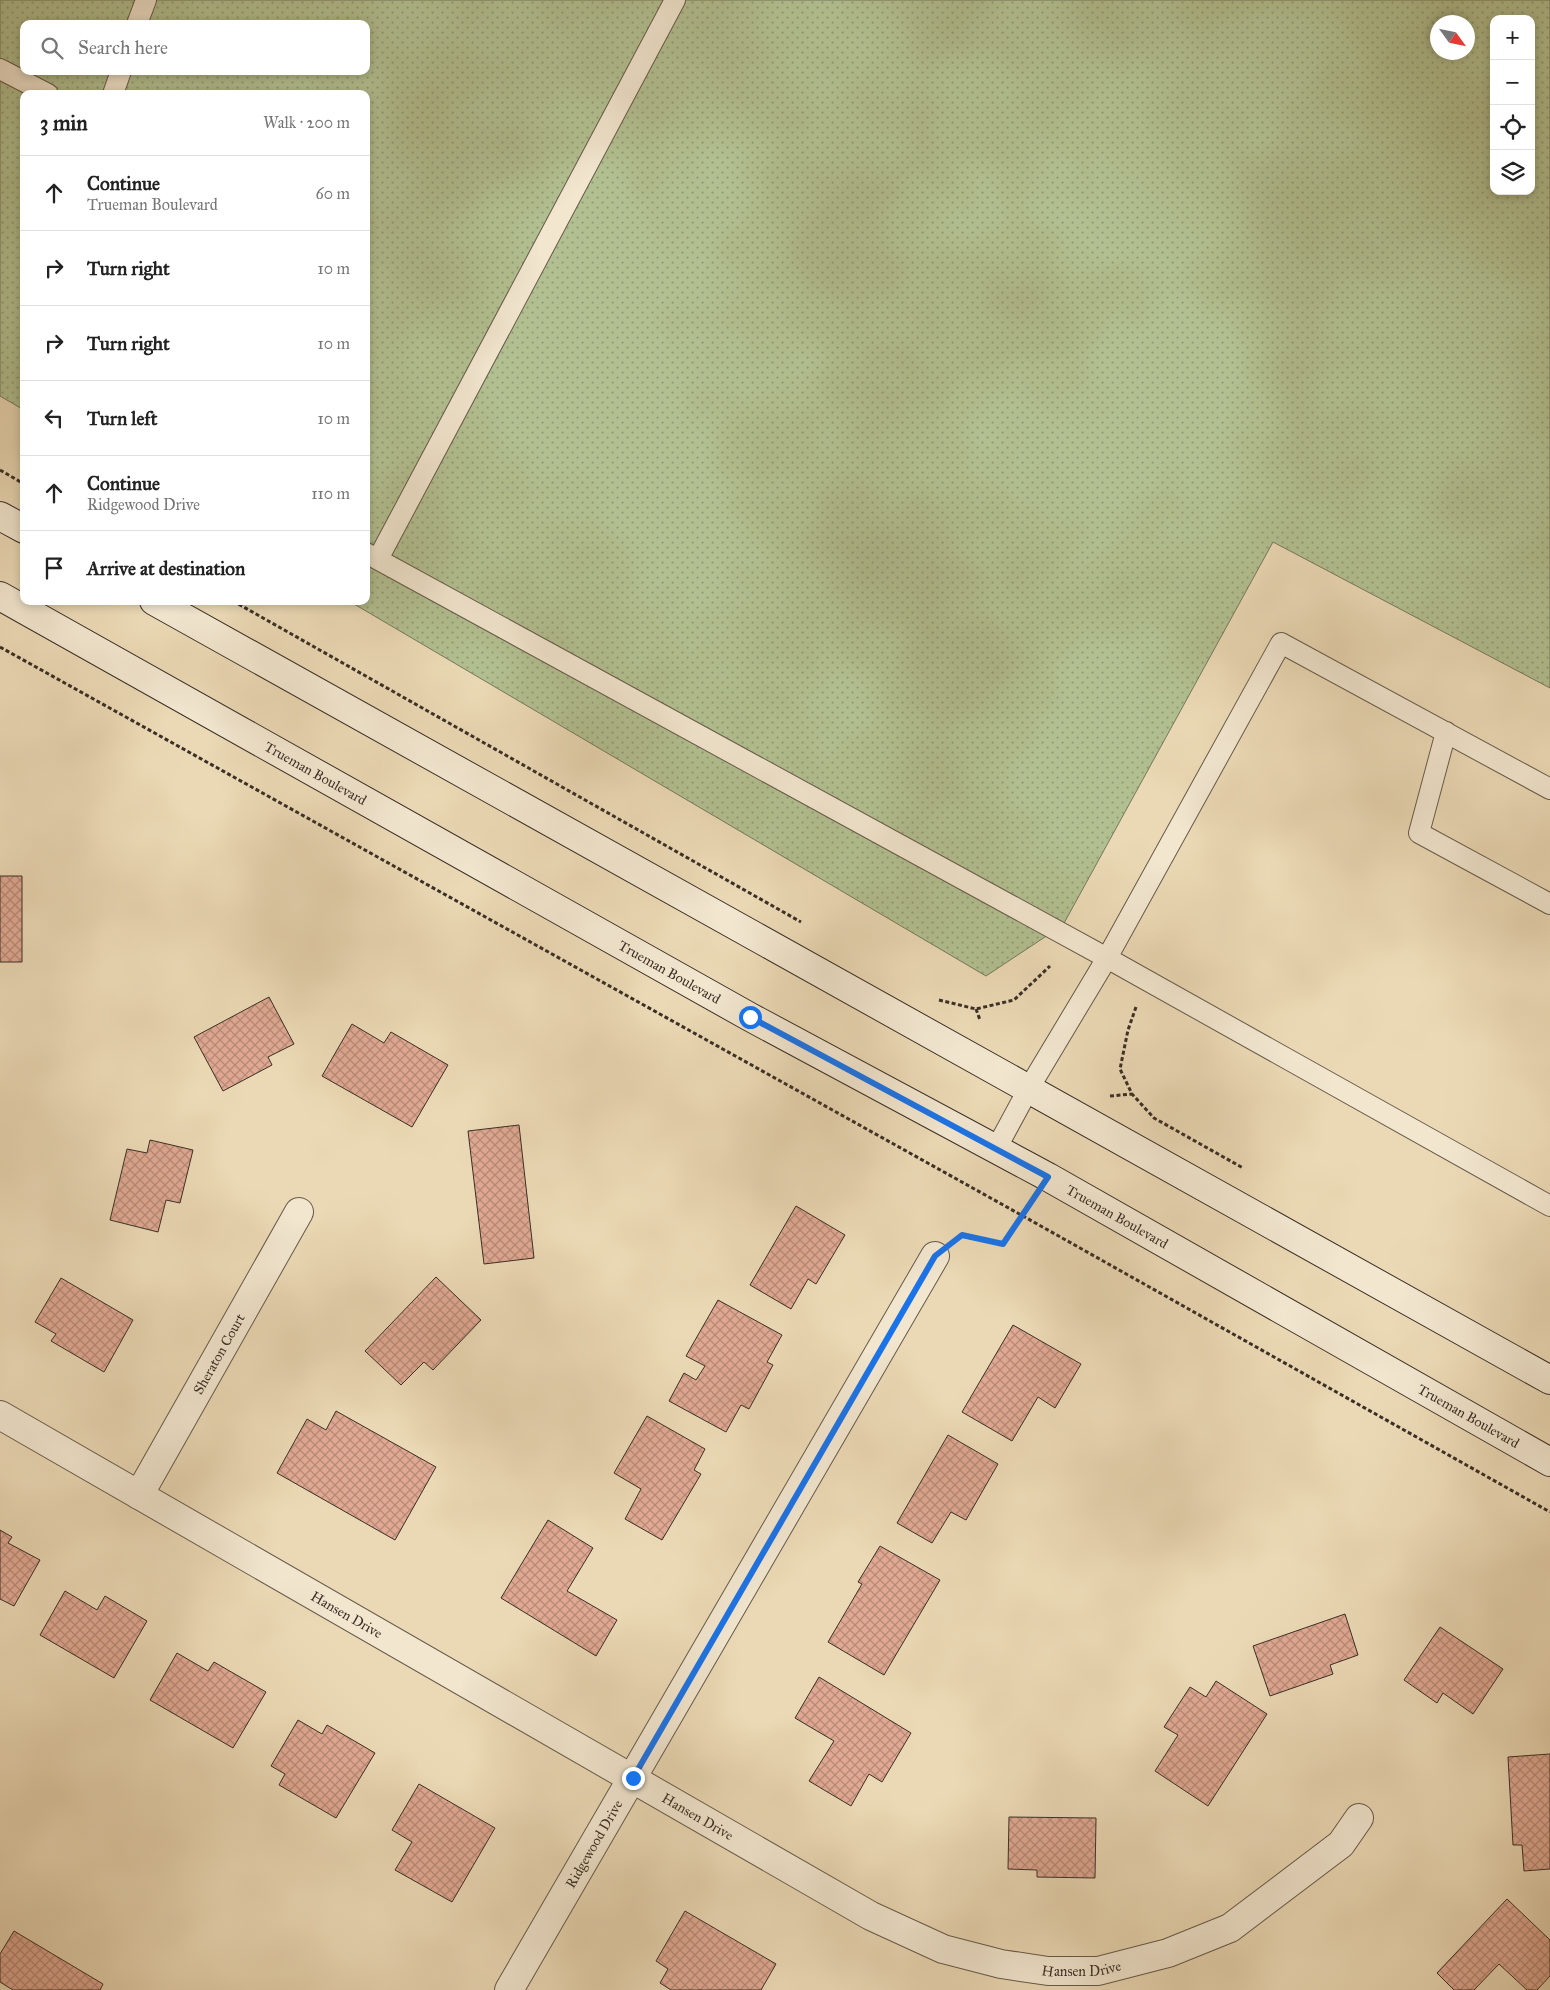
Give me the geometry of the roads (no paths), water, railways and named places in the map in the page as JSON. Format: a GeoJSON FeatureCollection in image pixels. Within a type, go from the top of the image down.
{"type":"FeatureCollection","features":[{"type":"Feature","properties":{"kind":"main road"},"geometry":{"type":"LineString","coordinates":[[0,516],[20,527]]}},
{"type":"Feature","properties":{"kind":"main road","name":"Trueman Boulevard"},"geometry":{"type":"LineString","coordinates":[[0,596],[750,1017],[1048,1177],[1550,1462]]}},
{"type":"Feature","properties":{"kind":"main road"},"geometry":{"type":"LineString","coordinates":[[161,605],[1550,1380]]}},
{"type":"Feature","properties":{"kind":"main road","name":"Sheraton Court"},"geometry":{"type":"LineString","coordinates":[[139,1495],[299,1212]]}},
{"type":"Feature","properties":{"kind":"main road","name":"Ridgewood Drive"},"geometry":{"type":"LineString","coordinates":[[509,1990],[935,1256]]}},
{"type":"Feature","properties":{"kind":"main road","name":"Hansen Drive"},"geometry":{"type":"LineString","coordinates":[[0,1415],[871,1916],[943,1949],[1001,1964],[1098,1980],[1230,1928],[1341,1844],[1359,1818]]}},
{"type":"Feature","properties":{"kind":"lane"},"geometry":{"type":"LineString","coordinates":[[138,20],[146,0]]}},
{"type":"Feature","properties":{"kind":"lane"},"geometry":{"type":"LineString","coordinates":[[675,0],[372,556],[1107,958],[1550,1206]]}},
{"type":"Feature","properties":{"kind":"lane"},"geometry":{"type":"LineString","coordinates":[[0,69],[40,90]]}},
{"type":"Feature","properties":{"kind":"lane"},"geometry":{"type":"LineString","coordinates":[[113,90],[119,75]]}},
{"type":"Feature","properties":{"kind":"lane"},"geometry":{"type":"LineString","coordinates":[[996,1149],[1029,1088],[1107,958],[1281,642],[1550,789]]}},
{"type":"Feature","properties":{"kind":"lane"},"geometry":{"type":"LineString","coordinates":[[1446,732],[1420,833],[1550,904]]}}]}
